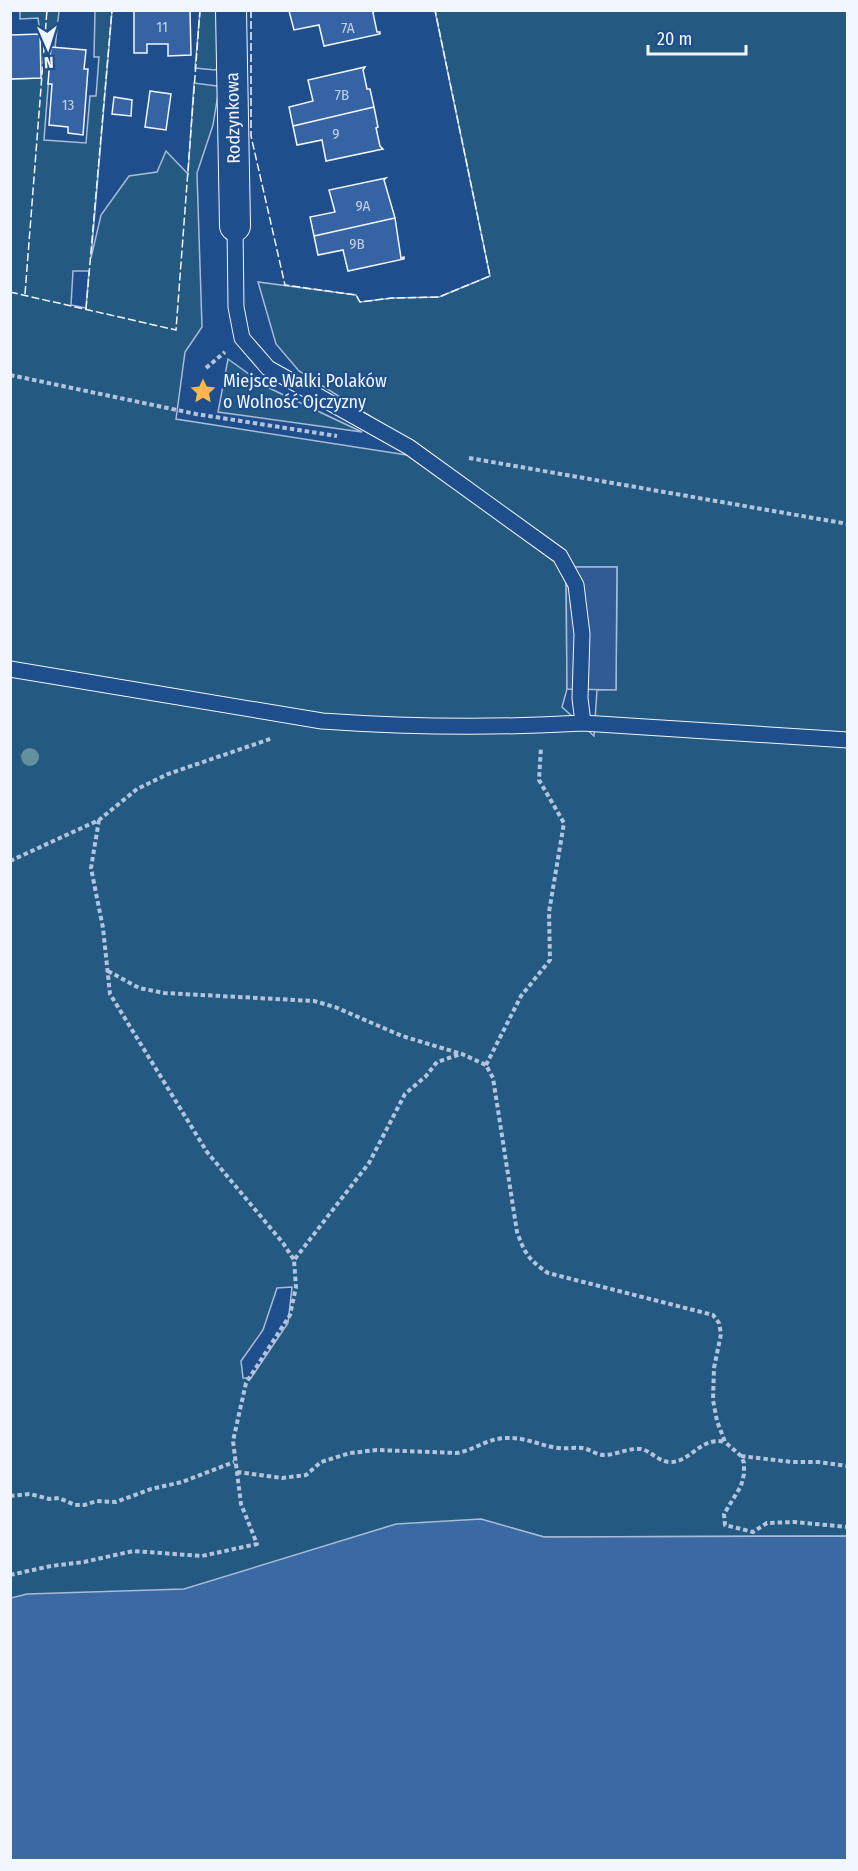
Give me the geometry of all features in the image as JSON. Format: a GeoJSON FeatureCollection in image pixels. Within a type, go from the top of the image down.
{"type":"FeatureCollection","features":[{"type":"Feature","properties":{"kind":"street","name":"Rodzynkowa"},"geometry":{"type":"LineString","coordinates":[[231,10],[235,226]]}},
{"type":"Feature","properties":{"kind":"lane"},"geometry":{"type":"LineString","coordinates":[[235,226],[236,307],[242,338],[268,368],[409,447],[560,556],[576,585],[582,634],[580,698],[583,723]]}},
{"type":"Feature","properties":{"kind":"lane"},"geometry":{"type":"LineString","coordinates":[[10,669],[322,721],[359,724],[540,726],[583,723],[848,741]]}},
{"type":"Feature","properties":{"kind":"path"},"geometry":{"type":"LineString","coordinates":[[10,861],[99,820],[137,789],[168,774],[322,721]]}},
{"type":"Feature","properties":{"kind":"path"},"geometry":{"type":"LineString","coordinates":[[486,1065],[522,996],[550,960],[549,912],[564,823],[539,780],[542,750],[540,726]]}},
{"type":"Feature","properties":{"kind":"path"},"geometry":{"type":"LineString","coordinates":[[10,1575],[133,1551],[202,1556],[256,1544],[241,1504],[233,1441],[246,1383],[290,1315],[296,1287],[294,1260],[283,1243],[207,1152],[110,994],[103,928],[91,868],[99,820]]}},
{"type":"Feature","properties":{"kind":"path"},"geometry":{"type":"LineString","coordinates":[[108,971],[139,988],[164,993],[314,1001],[334,1007],[402,1036],[462,1054],[486,1065],[493,1078],[517,1232],[524,1252],[548,1273],[713,1315],[719,1323],[721,1334],[714,1368],[713,1400],[717,1421],[725,1442],[741,1456],[848,1466]]}},
{"type":"Feature","properties":{"kind":"path"},"geometry":{"type":"LineString","coordinates":[[294,1260],[369,1163],[405,1094],[426,1076],[436,1062],[462,1054]]}},
{"type":"Feature","properties":{"kind":"path"},"geometry":{"type":"LineString","coordinates":[[237,1472],[282,1478],[306,1475],[321,1462],[350,1453],[377,1450],[457,1453],[467,1452],[494,1439],[508,1438],[534,1440],[561,1449],[582,1448],[608,1455],[622,1450],[642,1449],[665,1461],[672,1462],[682,1459],[706,1443],[716,1440],[725,1442]]}},
{"type":"Feature","properties":{"kind":"path"},"geometry":{"type":"LineString","coordinates":[[741,1456],[744,1474],[741,1486],[724,1514],[725,1526],[753,1532],[767,1523],[794,1522],[848,1527]]}},
{"type":"Feature","properties":{"kind":"path"},"geometry":{"type":"LineString","coordinates":[[10,1496],[30,1494],[48,1499],[59,1498],[75,1505],[97,1501],[116,1502],[234,1462]]}},
{"type":"Feature","properties":{"kind":"shaded area"},"geometry":{"type":"Polygon","coordinates":[[[20,11],[59,11],[55,48],[51,48],[44,140],[86,143],[90,96],[96,96],[99,57],[94,57],[95,11],[112,11],[91,258],[101,215],[129,176],[157,172],[166,151],[188,174],[194,83],[219,88],[213,125],[197,173],[202,327],[185,352],[176,419],[439,460],[299,371],[276,344],[258,282],[356,295],[360,302],[392,298],[439,297],[490,276],[435,11],[847,11],[847,1536],[544,1537],[512,1528],[238,1590],[11,1621],[10,79],[40,78],[38,18],[20,19],[20,11]],[[73,271],[71,305],[86,308],[89,271],[73,271]],[[566,567],[567,689],[562,707],[594,736],[597,690],[616,689],[617,567],[566,567]],[[292,1287],[277,1288],[263,1330],[241,1361],[243,1378],[251,1378],[288,1323],[292,1287]]]}},
{"type":"Feature","properties":{"kind":"shaded area"},"geometry":{"type":"Polygon","coordinates":[[[200,11],[220,11],[221,65],[215,70],[195,68],[200,11]]]}},
{"type":"Feature","properties":{"kind":"shaded area"},"geometry":{"type":"Polygon","coordinates":[[[228,359],[267,387],[362,432],[218,412],[228,359]]]}},
{"type":"Feature","properties":{"kind":"shaded area"},"geometry":{"type":"Polygon","coordinates":[[[566,567],[617,567],[616,690],[567,689],[566,567]]]}},
{"type":"Feature","properties":{"kind":"shaded area"},"geometry":{"type":"Polygon","coordinates":[[[481,1519],[544,1537],[847,1536],[847,1860],[11,1860],[11,1598],[27,1594],[184,1589],[396,1524],[481,1519]]]}},
{"type":"Feature","properties":{"kind":"building"},"geometry":{"type":"Polygon","coordinates":[[[134,10],[190,10],[191,55],[168,56],[168,44],[147,44],[147,53],[134,53],[134,10]]]}},
{"type":"Feature","properties":{"kind":"building"},"geometry":{"type":"Polygon","coordinates":[[[375,10],[373,13],[377,32],[380,34],[324,46],[319,25],[294,30],[289,11],[375,10]]]}},
{"type":"Feature","properties":{"kind":"building"},"geometry":{"type":"Polygon","coordinates":[[[10,23],[11,35],[40,34],[41,78],[10,79],[10,23]]]}},
{"type":"Feature","properties":{"kind":"building"},"geometry":{"type":"Polygon","coordinates":[[[51,47],[86,50],[84,69],[88,69],[83,135],[68,133],[68,127],[49,125],[52,84],[48,84],[51,47]]]}},
{"type":"Feature","properties":{"kind":"building"},"geometry":{"type":"Polygon","coordinates":[[[365,67],[363,70],[367,89],[370,89],[374,107],[293,126],[289,107],[313,101],[308,80],[365,67]]]}},
{"type":"Feature","properties":{"kind":"building"},"geometry":{"type":"Polygon","coordinates":[[[150,91],[171,94],[166,130],[145,127],[150,91]]]}},
{"type":"Feature","properties":{"kind":"building"},"geometry":{"type":"Polygon","coordinates":[[[114,97],[132,100],[131,116],[112,114],[114,97]]]}},
{"type":"Feature","properties":{"kind":"building"},"geometry":{"type":"Polygon","coordinates":[[[374,107],[378,127],[376,128],[380,146],[383,149],[326,161],[322,140],[297,145],[293,126],[374,107]]]}},
{"type":"Feature","properties":{"kind":"building"},"geometry":{"type":"Polygon","coordinates":[[[386,178],[384,180],[395,218],[314,236],[310,217],[335,212],[329,190],[386,178]]]}},
{"type":"Feature","properties":{"kind":"building"},"geometry":{"type":"Polygon","coordinates":[[[395,218],[401,258],[404,257],[404,259],[348,271],[343,250],[318,255],[314,236],[395,218]]]}},
{"type":"Feature","properties":{"kind":"fence"},"geometry":{"type":"LineString","coordinates":[[25,294],[47,10]]}},
{"type":"Feature","properties":{"kind":"fence"},"geometry":{"type":"LineString","coordinates":[[86,309],[112,10]]}},
{"type":"Feature","properties":{"kind":"fence"},"geometry":{"type":"LineString","coordinates":[[10,292],[176,330],[200,10]]}},
{"type":"Feature","properties":{"kind":"fence"},"geometry":{"type":"LineString","coordinates":[[251,10],[251,136],[285,285],[356,295],[360,302],[392,298],[439,297],[490,276],[435,10]]}},
{"type":"Feature","properties":{"kind":"place","name":"Miejsce Walki Polaków o Wolność Ojczyzny"},"geometry":{"type":"Point","coordinates":[203,391]}}]}
